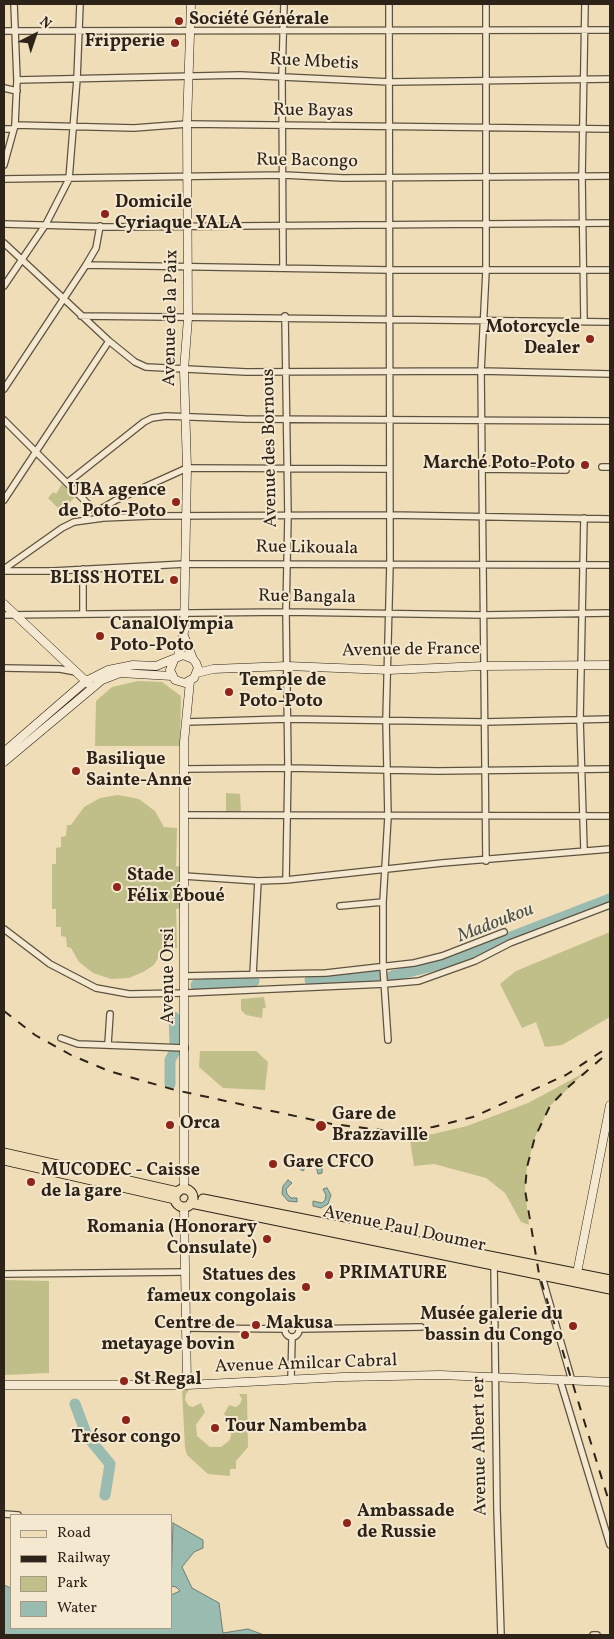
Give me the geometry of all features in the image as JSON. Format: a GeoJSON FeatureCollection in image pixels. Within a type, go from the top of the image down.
{"type":"FeatureCollection","features":[{"type":"Feature","properties":{"kind":"main road","name":"Avenue de la Paix"},"geometry":{"type":"LineString","coordinates":[[184,632],[187,418],[184,370],[188,318],[187,267],[189,225],[187,124],[192,4]]}},
{"type":"Feature","properties":{"kind":"main road"},"geometry":{"type":"LineString","coordinates":[[4,604],[64,659],[87,686]]}},
{"type":"Feature","properties":{"kind":"main road"},"geometry":{"type":"LineString","coordinates":[[172,676],[170,670],[184,632]]}},
{"type":"Feature","properties":{"kind":"main road"},"geometry":{"type":"LineString","coordinates":[[184,632],[195,661],[197,673]]}},
{"type":"Feature","properties":{"kind":"main road"},"geometry":{"type":"LineString","coordinates":[[4,762],[97,675],[118,667],[132,665],[156,666],[184,655],[213,668]]}},
{"type":"Feature","properties":{"kind":"main road","name":"Avenue de France"},"geometry":{"type":"LineString","coordinates":[[213,668],[287,666],[388,670],[484,666],[610,665]]}},
{"type":"Feature","properties":{"kind":"main road"},"geometry":{"type":"LineString","coordinates":[[180,682],[190,681],[197,673],[213,668]]}},
{"type":"Feature","properties":{"kind":"main road"},"geometry":{"type":"LineString","coordinates":[[4,752],[87,686],[120,673],[172,676],[180,682],[187,702]]}},
{"type":"Feature","properties":{"kind":"main road","name":"Avenue Orsi"},"geometry":{"type":"LineString","coordinates":[[179,1193],[185,1048],[184,769],[187,702],[190,681]]}},
{"type":"Feature","properties":{"kind":"main road"},"geometry":{"type":"LineString","coordinates":[[576,1277],[607,1134],[610,1105]]}},
{"type":"Feature","properties":{"kind":"main road"},"geometry":{"type":"LineString","coordinates":[[4,1153],[179,1193]]}},
{"type":"Feature","properties":{"kind":"main road"},"geometry":{"type":"LineString","coordinates":[[4,1160],[179,1193],[188,1190],[189,1202],[184,1272],[187,1385]]}},
{"type":"Feature","properties":{"kind":"main road"},"geometry":{"type":"LineString","coordinates":[[179,1193],[178,1204],[189,1202]]}},
{"type":"Feature","properties":{"kind":"main road","name":"Avenue Paul Doumer"},"geometry":{"type":"LineString","coordinates":[[189,1202],[378,1237],[494,1256],[598,1282],[610,1289]]}},
{"type":"Feature","properties":{"kind":"main road","name":"Avenue Paul Doumer"},"geometry":{"type":"LineString","coordinates":[[378,1237],[494,1266],[542,1275],[576,1277]]}},
{"type":"Feature","properties":{"kind":"main road","name":"Avenue Paul Doumer"},"geometry":{"type":"LineString","coordinates":[[598,1282],[610,1280]]}},
{"type":"Feature","properties":{"kind":"main road","name":"Avenue Amilcar Cabral"},"geometry":{"type":"LineString","coordinates":[[4,1385],[187,1385],[291,1379],[440,1375],[610,1382]]}},
{"type":"Feature","properties":{"kind":"street"},"geometry":{"type":"LineString","coordinates":[[4,165],[15,127],[17,80],[14,4]]}},
{"type":"Feature","properties":{"kind":"street"},"geometry":{"type":"LineString","coordinates":[[4,286],[46,224],[69,179],[77,79],[80,4]]}},
{"type":"Feature","properties":{"kind":"street"},"geometry":{"type":"LineString","coordinates":[[283,268],[282,76],[284,4]]}},
{"type":"Feature","properties":{"kind":"street"},"geometry":{"type":"LineString","coordinates":[[388,1040],[386,984],[383,966],[383,902],[388,817],[386,720],[390,564],[389,270],[391,225],[389,177],[389,4]]}},
{"type":"Feature","properties":{"kind":"street"},"geometry":{"type":"LineString","coordinates":[[486,4],[486,271],[482,371],[484,420],[482,469],[485,722],[484,815],[486,861]]}},
{"type":"Feature","properties":{"kind":"street"},"geometry":{"type":"LineString","coordinates":[[584,4],[582,177],[584,321]]}},
{"type":"Feature","properties":{"kind":"street"},"geometry":{"type":"LineString","coordinates":[[4,30],[79,32],[610,30]]}},
{"type":"Feature","properties":{"kind":"street","name":"Rue Mbetis"},"geometry":{"type":"LineString","coordinates":[[17,80],[189,76],[282,76],[390,82],[486,79],[610,79]]}},
{"type":"Feature","properties":{"kind":"street"},"geometry":{"type":"LineString","coordinates":[[4,88],[17,91]]}},
{"type":"Feature","properties":{"kind":"street","name":"Rue Bayas"},"geometry":{"type":"LineString","coordinates":[[4,129],[74,125],[134,128],[187,124],[283,127],[610,129]]}},
{"type":"Feature","properties":{"kind":"street","name":"Rue Bacongo"},"geometry":{"type":"LineString","coordinates":[[4,179],[284,175],[389,177],[485,175],[610,176]]}},
{"type":"Feature","properties":{"kind":"street"},"geometry":{"type":"LineString","coordinates":[[4,224],[100,226],[610,224]]}},
{"type":"Feature","properties":{"kind":"street"},"geometry":{"type":"LineString","coordinates":[[4,389],[86,265],[96,248],[100,226]]}},
{"type":"Feature","properties":{"kind":"street"},"geometry":{"type":"LineString","coordinates":[[4,243],[109,341],[135,362],[146,367],[246,372],[285,370],[482,371],[610,374]]}},
{"type":"Feature","properties":{"kind":"street"},"geometry":{"type":"LineString","coordinates":[[86,265],[486,271],[610,270]]}},
{"type":"Feature","properties":{"kind":"street"},"geometry":{"type":"LineString","coordinates":[[81,316],[188,318],[286,316],[483,322],[610,322]]}},
{"type":"Feature","properties":{"kind":"street","name":"Avenue des Bornous"},"geometry":{"type":"LineString","coordinates":[[286,316],[285,370],[288,516],[286,880]]}},
{"type":"Feature","properties":{"kind":"street"},"geometry":{"type":"LineString","coordinates":[[4,500],[109,341]]}},
{"type":"Feature","properties":{"kind":"street"},"geometry":{"type":"LineString","coordinates":[[67,483],[144,422],[166,416],[187,418],[610,421]]}},
{"type":"Feature","properties":{"kind":"street"},"geometry":{"type":"LineString","coordinates":[[4,420],[103,518]]}},
{"type":"Feature","properties":{"kind":"street"},"geometry":{"type":"LineString","coordinates":[[602,467],[610,467]]}},
{"type":"Feature","properties":{"kind":"street"},"geometry":{"type":"LineString","coordinates":[[96,512],[116,500],[187,468],[389,469]]}},
{"type":"Feature","properties":{"kind":"street"},"geometry":{"type":"LineString","coordinates":[[482,469],[566,470]]}},
{"type":"Feature","properties":{"kind":"street"},"geometry":{"type":"LineString","coordinates":[[4,570],[62,528],[74,522],[103,518],[390,515],[610,518]]}},
{"type":"Feature","properties":{"kind":"street"},"geometry":{"type":"LineString","coordinates":[[584,518],[580,665],[584,850]]}},
{"type":"Feature","properties":{"kind":"street","name":"Rue Likouala"},"geometry":{"type":"LineString","coordinates":[[4,570],[83,569],[185,564],[287,563],[610,565]]}},
{"type":"Feature","properties":{"kind":"street"},"geometry":{"type":"LineString","coordinates":[[83,569],[83,613]]}},
{"type":"Feature","properties":{"kind":"street","name":"Rue Bangala"},"geometry":{"type":"LineString","coordinates":[[4,615],[286,612],[484,615],[610,613]]}},
{"type":"Feature","properties":{"kind":"street"},"geometry":{"type":"LineString","coordinates":[[4,668],[60,669],[75,672]]}},
{"type":"Feature","properties":{"kind":"street"},"geometry":{"type":"LineString","coordinates":[[186,722],[287,719],[485,722],[610,719]]}},
{"type":"Feature","properties":{"kind":"street"},"geometry":{"type":"LineString","coordinates":[[184,769],[610,769]]}},
{"type":"Feature","properties":{"kind":"street"},"geometry":{"type":"LineString","coordinates":[[185,815],[286,814],[388,817],[484,815],[610,816]]}},
{"type":"Feature","properties":{"kind":"street"},"geometry":{"type":"LineString","coordinates":[[184,876],[258,881],[286,880],[442,863],[486,861],[584,850],[610,849]]}},
{"type":"Feature","properties":{"kind":"street"},"geometry":{"type":"LineString","coordinates":[[253,974],[258,881]]}},
{"type":"Feature","properties":{"kind":"street"},"geometry":{"type":"LineString","coordinates":[[340,906],[383,902]]}},
{"type":"Feature","properties":{"kind":"street"},"geometry":{"type":"LineString","coordinates":[[4,929],[50,964],[96,988],[130,994],[185,993],[386,984],[419,980],[475,961],[510,943],[610,905]]}},
{"type":"Feature","properties":{"kind":"street"},"geometry":{"type":"LineString","coordinates":[[184,976],[326,973],[414,963],[442,956],[504,932]]}},
{"type":"Feature","properties":{"kind":"street"},"geometry":{"type":"LineString","coordinates":[[108,1044],[110,1014]]}},
{"type":"Feature","properties":{"kind":"street"},"geometry":{"type":"LineString","coordinates":[[61,1038],[78,1044],[185,1048]]}},
{"type":"Feature","properties":{"kind":"street","name":"Avenue Albert 1er"},"geometry":{"type":"LineString","coordinates":[[494,1256],[501,1635]]}},
{"type":"Feature","properties":{"kind":"street"},"geometry":{"type":"LineString","coordinates":[[539,1266],[572,1381]]}},
{"type":"Feature","properties":{"kind":"street"},"geometry":{"type":"LineString","coordinates":[[4,1274],[184,1272]]}},
{"type":"Feature","properties":{"kind":"street"},"geometry":{"type":"LineString","coordinates":[[292,1338],[286,1334],[285,1329],[288,1324],[293,1323],[299,1329],[420,1326]]}},
{"type":"Feature","properties":{"kind":"street"},"geometry":{"type":"LineString","coordinates":[[186,1328],[285,1329]]}},
{"type":"Feature","properties":{"kind":"street"},"geometry":{"type":"LineString","coordinates":[[292,1338],[298,1334],[299,1329]]}},
{"type":"Feature","properties":{"kind":"street"},"geometry":{"type":"LineString","coordinates":[[291,1379],[292,1338]]}},
{"type":"Feature","properties":{"kind":"street"},"geometry":{"type":"LineString","coordinates":[[560,1380],[610,1545]]}},
{"type":"Feature","properties":{"kind":"green space"},"geometry":{"type":"Polygon","coordinates":[[[62,484],[75,497],[61,511],[48,498],[53,492],[56,494],[62,484]]]}},
{"type":"Feature","properties":{"kind":"green space"},"geometry":{"type":"Polygon","coordinates":[[[138,681],[162,682],[181,696],[180,746],[95,746],[96,701],[112,687],[138,681]]]}},
{"type":"Feature","properties":{"kind":"green space"},"geometry":{"type":"Polygon","coordinates":[[[226,793],[240,794],[241,813],[226,812],[226,793]]]}},
{"type":"Feature","properties":{"kind":"green space","name":"Stade Félix Éboué"},"geometry":{"type":"Polygon","coordinates":[[[118,795],[139,799],[155,811],[164,827],[177,828],[176,866],[181,867],[181,908],[176,909],[177,948],[164,948],[154,965],[143,972],[129,978],[111,979],[93,973],[79,962],[71,948],[67,947],[66,937],[61,936],[61,927],[56,927],[56,909],[52,909],[52,864],[56,864],[56,848],[61,847],[61,837],[66,836],[67,825],[71,825],[84,807],[100,798],[118,795]]]}},
{"type":"Feature","properties":{"kind":"green space"},"geometry":{"type":"Polygon","coordinates":[[[610,932],[610,1017],[562,1045],[545,1047],[536,1022],[522,1028],[500,984],[516,971],[610,932]]]}},
{"type":"Feature","properties":{"kind":"green space"},"geometry":{"type":"Polygon","coordinates":[[[264,997],[266,1008],[263,1008],[262,1018],[246,1015],[241,1010],[241,999],[264,997]]]}},
{"type":"Feature","properties":{"kind":"green space"},"geometry":{"type":"Polygon","coordinates":[[[200,1051],[256,1051],[268,1062],[265,1090],[223,1088],[199,1067],[200,1051]]]}},
{"type":"Feature","properties":{"kind":"green space"},"geometry":{"type":"Polygon","coordinates":[[[584,1073],[550,1106],[535,1137],[527,1167],[525,1190],[529,1225],[521,1222],[505,1193],[486,1178],[434,1164],[414,1166],[410,1140],[404,1136],[433,1134],[467,1126],[528,1103],[584,1073]]]}},
{"type":"Feature","properties":{"kind":"green space"},"geometry":{"type":"Polygon","coordinates":[[[4,1280],[49,1281],[49,1373],[4,1375],[4,1280]]]}},
{"type":"Feature","properties":{"kind":"green space"},"geometry":{"type":"Polygon","coordinates":[[[182,1390],[189,1390],[185,1400],[189,1406],[193,1407],[201,1403],[205,1412],[196,1425],[197,1436],[210,1447],[221,1447],[230,1440],[233,1424],[224,1414],[229,1405],[236,1407],[240,1404],[242,1399],[239,1394],[247,1394],[248,1447],[236,1461],[236,1469],[230,1469],[230,1476],[208,1474],[187,1455],[182,1390]]]}},
{"type":"Feature","properties":{"kind":"water"},"geometry":{"type":"Polygon","coordinates":[[[313,1160],[322,1167],[322,1173],[318,1174],[316,1166],[311,1164],[306,1166],[303,1171],[300,1169],[304,1162],[313,1160]]]}},
{"type":"Feature","properties":{"kind":"water"},"geometry":{"type":"Polygon","coordinates":[[[288,1180],[292,1183],[286,1189],[287,1194],[291,1198],[297,1198],[297,1202],[288,1201],[282,1194],[283,1186],[288,1180]]]}},
{"type":"Feature","properties":{"kind":"water"},"geometry":{"type":"Polygon","coordinates":[[[327,1188],[331,1195],[328,1204],[321,1208],[313,1206],[313,1201],[322,1203],[325,1200],[326,1195],[323,1189],[327,1188]]]}},
{"type":"Feature","properties":{"kind":"water"},"geometry":{"type":"Polygon","coordinates":[[[173,1523],[203,1540],[203,1548],[194,1552],[182,1567],[192,1588],[219,1603],[223,1633],[248,1629],[264,1635],[4,1635],[4,1585],[10,1588],[10,1629],[172,1629],[172,1595],[180,1591],[172,1586],[173,1523]]]}},
{"type":"Feature","properties":{"kind":"waterway","name":"Madoukou"},"geometry":{"type":"LineString","coordinates":[[392,976],[441,964],[610,899]]}},
{"type":"Feature","properties":{"kind":"waterway","name":"Madoukou"},"geometry":{"type":"LineString","coordinates":[[310,980],[378,976]]}},
{"type":"Feature","properties":{"kind":"waterway","name":"Madoukou"},"geometry":{"type":"LineString","coordinates":[[196,985],[254,981]]}},
{"type":"Feature","properties":{"kind":"waterway","name":"Madoukou"},"geometry":{"type":"LineString","coordinates":[[174,1017],[175,1042]]}},
{"type":"Feature","properties":{"kind":"waterway","name":"Madoukou"},"geometry":{"type":"LineString","coordinates":[[170,1084],[170,1060],[175,1051]]}},
{"type":"Feature","properties":{"kind":"waterway","name":"Madoukou"},"geometry":{"type":"LineString","coordinates":[[75,1404],[87,1436],[110,1464],[105,1495]]}},
{"type":"Feature","properties":{"kind":"railway"},"geometry":{"type":"LineString","coordinates":[[4,1011],[35,1035],[71,1055],[109,1071],[175,1090],[332,1124],[389,1131],[433,1127],[473,1117],[566,1075],[610,1046]]}},
{"type":"Feature","properties":{"kind":"railway"},"geometry":{"type":"LineString","coordinates":[[602,1058],[566,1089],[550,1106],[535,1137],[527,1167],[525,1190],[539,1274],[610,1505]]}},
{"type":"Feature","properties":{"kind":"place","name":"Société Générale"},"geometry":{"type":"Point","coordinates":[179,21]}},
{"type":"Feature","properties":{"kind":"place","name":"Fripperie"},"geometry":{"type":"Point","coordinates":[175,43]}},
{"type":"Feature","properties":{"kind":"place","name":"Domicile Cyriaque YALA"},"geometry":{"type":"Point","coordinates":[105,214]}},
{"type":"Feature","properties":{"kind":"place","name":"Motorcycle Dealer"},"geometry":{"type":"Point","coordinates":[590,339]}},
{"type":"Feature","properties":{"kind":"place","name":"Marché Poto-Poto"},"geometry":{"type":"Point","coordinates":[585,465]}},
{"type":"Feature","properties":{"kind":"place","name":"UBA agence de Poto-Poto"},"geometry":{"type":"Point","coordinates":[176,502]}},
{"type":"Feature","properties":{"kind":"place","name":"BLISS HOTEL"},"geometry":{"type":"Point","coordinates":[174,580]}},
{"type":"Feature","properties":{"kind":"place","name":"CanalOlympia Poto-Poto"},"geometry":{"type":"Point","coordinates":[100,636]}},
{"type":"Feature","properties":{"kind":"place","name":"Temple de Poto-Poto"},"geometry":{"type":"Point","coordinates":[229,692]}},
{"type":"Feature","properties":{"kind":"place","name":"Basilique Sainte-Anne"},"geometry":{"type":"Point","coordinates":[76,771]}},
{"type":"Feature","properties":{"kind":"place","name":"Stade Félix Éboué"},"geometry":{"type":"Point","coordinates":[117,887]}},
{"type":"Feature","properties":{"kind":"place","name":"Orca"},"geometry":{"type":"Point","coordinates":[170,1125]}},
{"type":"Feature","properties":{"kind":"place","name":"Gare de Brazzaville"},"geometry":{"type":"Point","coordinates":[321,1126]}},
{"type":"Feature","properties":{"kind":"place","name":"Gare CFCO"},"geometry":{"type":"Point","coordinates":[273,1164]}},
{"type":"Feature","properties":{"kind":"place","name":"MUCODEC - Caisse de la gare"},"geometry":{"type":"Point","coordinates":[31,1182]}},
{"type":"Feature","properties":{"kind":"place","name":"Romania (Honorary Consulate)"},"geometry":{"type":"Point","coordinates":[267,1239]}},
{"type":"Feature","properties":{"kind":"place","name":"PRIMATURE"},"geometry":{"type":"Point","coordinates":[329,1275]}},
{"type":"Feature","properties":{"kind":"place","name":"Statues des fameux congolais"},"geometry":{"type":"Point","coordinates":[306,1287]}},
{"type":"Feature","properties":{"kind":"place","name":"Makusa"},"geometry":{"type":"Point","coordinates":[256,1325]}},
{"type":"Feature","properties":{"kind":"place","name":"Musée galerie du bassin du Congo"},"geometry":{"type":"Point","coordinates":[573,1326]}},
{"type":"Feature","properties":{"kind":"place","name":"Centre de metayage bovin"},"geometry":{"type":"Point","coordinates":[245,1335]}},
{"type":"Feature","properties":{"kind":"place","name":"St Regal"},"geometry":{"type":"Point","coordinates":[124,1381]}},
{"type":"Feature","properties":{"kind":"place","name":"Trésor congo"},"geometry":{"type":"Point","coordinates":[126,1420]}},
{"type":"Feature","properties":{"kind":"place","name":"Tour Nambemba"},"geometry":{"type":"Point","coordinates":[215,1428]}},
{"type":"Feature","properties":{"kind":"place","name":"Ambassade de Russie"},"geometry":{"type":"Point","coordinates":[347,1523]}}]}
